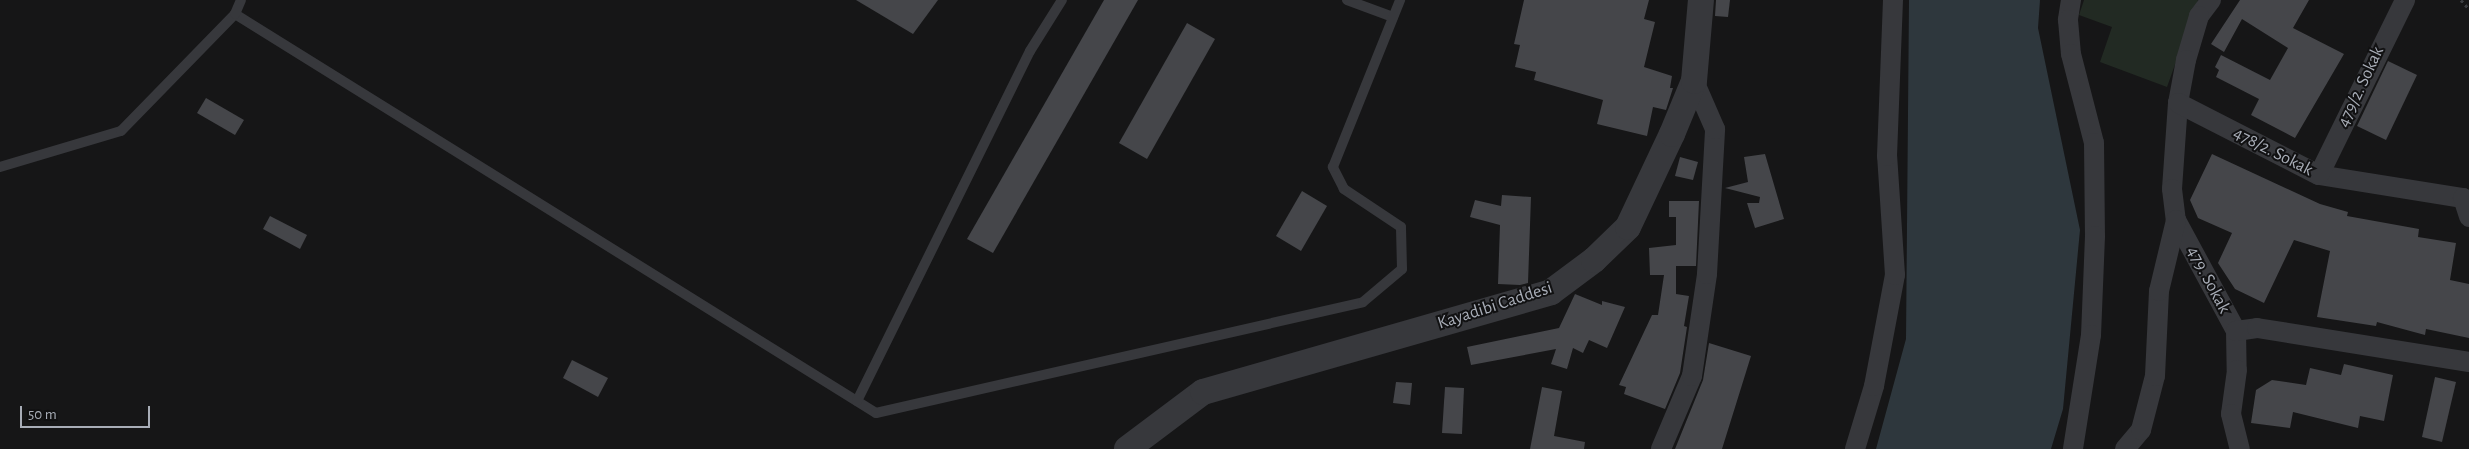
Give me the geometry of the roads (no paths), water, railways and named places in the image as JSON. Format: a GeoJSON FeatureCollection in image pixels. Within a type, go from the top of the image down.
{"type":"FeatureCollection","features":[{"type":"Feature","properties":{"kind":"street","name":"Kayadibi Caddesi"},"geometry":{"type":"LineString","coordinates":[[1127,449],[1204,392],[1551,292],[1628,227],[1651,186],[1694,80],[1701,0]]}},
{"type":"Feature","properties":{"kind":"street"},"geometry":{"type":"LineString","coordinates":[[1855,449],[1874,386],[1894,275],[1887,156],[1893,0]]}},
{"type":"Feature","properties":{"kind":"street"},"geometry":{"type":"LineString","coordinates":[[2072,0],[2068,20],[2071,54],[2094,143],[2095,236],[2091,335],[2073,449]]}},
{"type":"Feature","properties":{"kind":"street","name":"479. Sokak"},"geometry":{"type":"LineString","coordinates":[[2211,0],[2199,16],[2178,103],[2172,188],[2176,220],[2236,332],[2257,328],[2469,362]]}},
{"type":"Feature","properties":{"kind":"street","name":"479/2. Sokak"},"geometry":{"type":"LineString","coordinates":[[2319,176],[2405,0]]}},
{"type":"Feature","properties":{"kind":"street"},"geometry":{"type":"LineString","coordinates":[[1661,449],[1692,376],[1707,274],[1715,129],[1694,80]]}},
{"type":"Feature","properties":{"kind":"street","name":"478/2. Sokak"},"geometry":{"type":"LineString","coordinates":[[2178,103],[2319,176],[2466,195],[2469,217]]}},
{"type":"Feature","properties":{"kind":"street"},"geometry":{"type":"LineString","coordinates":[[2125,449],[2141,430],[2156,376],[2159,291],[2176,220]]}},
{"type":"Feature","properties":{"kind":"street"},"geometry":{"type":"LineString","coordinates":[[2236,332],[2237,370],[2231,414],[2240,449]]}},
{"type":"Feature","properties":{"kind":"lane"},"geometry":{"type":"LineString","coordinates":[[0,167],[121,131],[235,14],[241,0]]}},
{"type":"Feature","properties":{"kind":"lane"},"geometry":{"type":"LineString","coordinates":[[857,401],[1030,51],[1062,0]]}},
{"type":"Feature","properties":{"kind":"lane"},"geometry":{"type":"LineString","coordinates":[[1347,0],[1393,17]]}},
{"type":"Feature","properties":{"kind":"lane"},"geometry":{"type":"LineString","coordinates":[[235,14],[876,413],[1363,302],[1402,269],[1401,227],[1344,189],[1333,167],[1400,0]]}}]}
